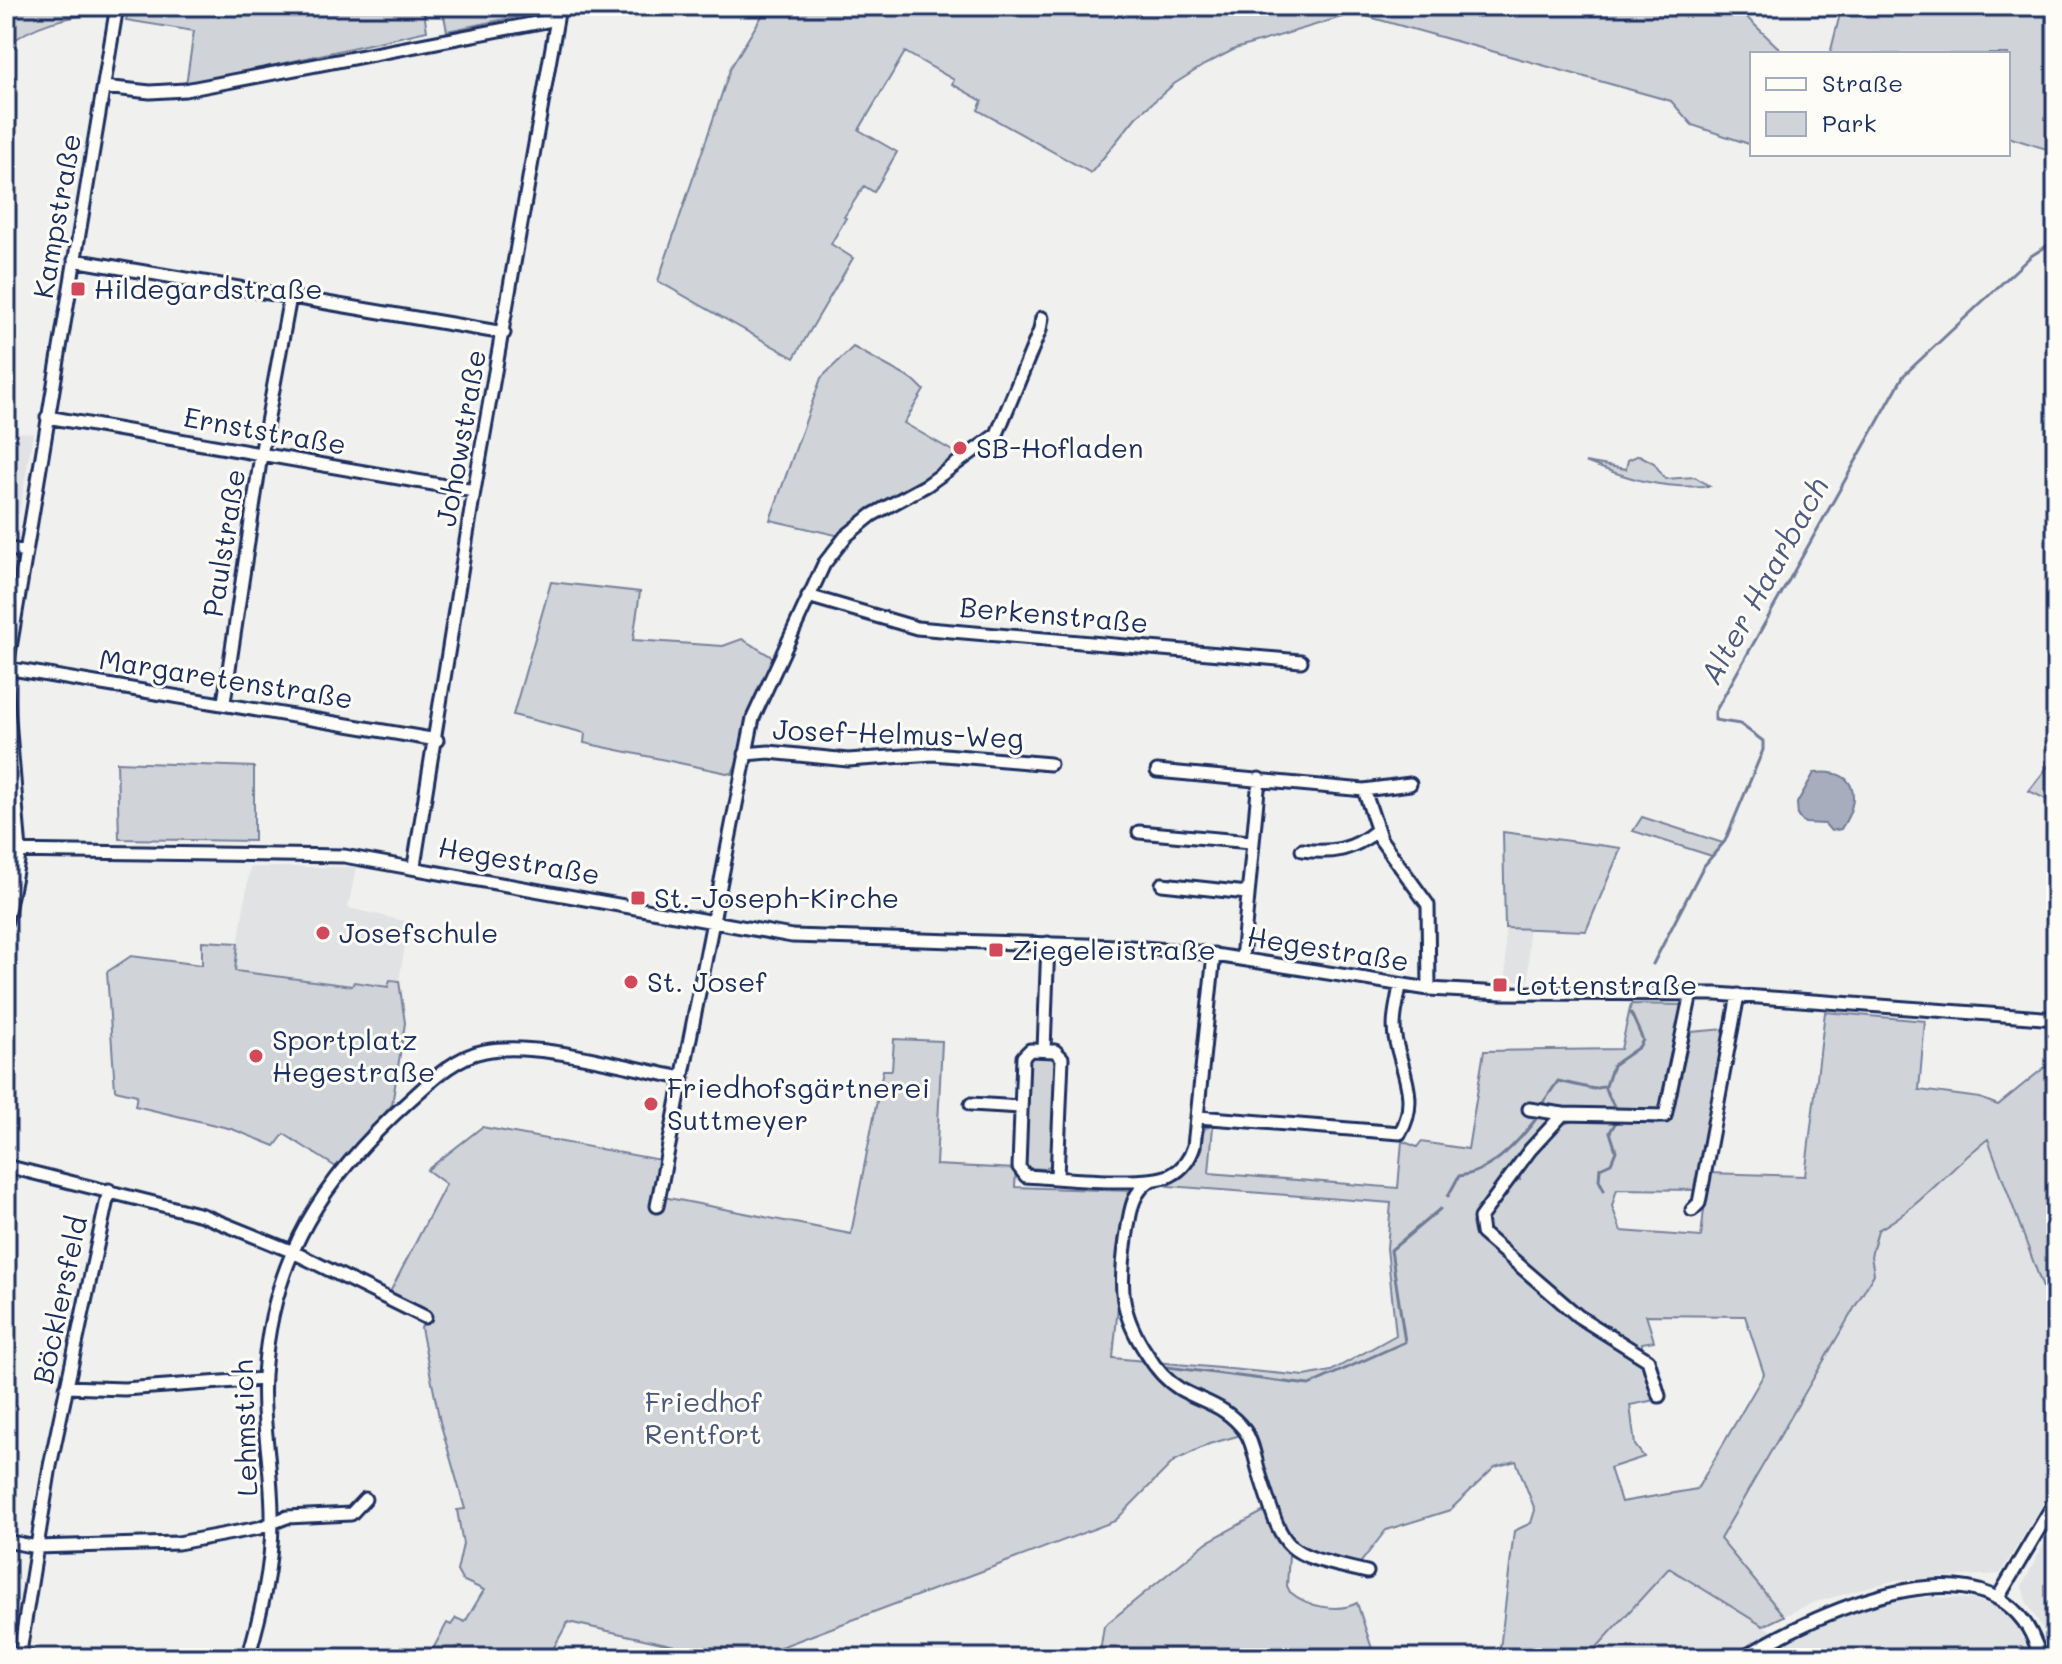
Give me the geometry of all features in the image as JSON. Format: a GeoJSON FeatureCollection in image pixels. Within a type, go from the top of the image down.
{"type":"FeatureCollection","features":[{"type":"Feature","properties":{"kind":"street","name":"Kampstraße"},"geometry":{"type":"LineString","coordinates":[[6,670],[117,6]]}},
{"type":"Feature","properties":{"kind":"street","name":"Johowstraße"},"geometry":{"type":"LineString","coordinates":[[414,866],[437,740],[474,491],[559,6]]}},
{"type":"Feature","properties":{"kind":"street"},"geometry":{"type":"LineString","coordinates":[[104,87],[150,92],[185,90],[557,19]]}},
{"type":"Feature","properties":{"kind":"street"},"geometry":{"type":"LineString","coordinates":[[74,260],[504,333]]}},
{"type":"Feature","properties":{"kind":"street","name":"Paulstraße"},"geometry":{"type":"LineString","coordinates":[[224,702],[261,455],[290,297]]}},
{"type":"Feature","properties":{"kind":"street"},"geometry":{"type":"LineString","coordinates":[[657,1206],[753,718],[824,564],[846,536],[872,515],[927,485],[997,434],[1040,330],[1042,318]]}},
{"type":"Feature","properties":{"kind":"street","name":"Ernststraße"},"geometry":{"type":"LineString","coordinates":[[47,417],[474,491]]}},
{"type":"Feature","properties":{"kind":"street"},"geometry":{"type":"LineString","coordinates":[[6,548],[25,552]]}},
{"type":"Feature","properties":{"kind":"street","name":"Berkenstraße"},"geometry":{"type":"LineString","coordinates":[[808,596],[917,628],[1301,661]]}},
{"type":"Feature","properties":{"kind":"street","name":"Margaretenstraße"},"geometry":{"type":"LineString","coordinates":[[6,670],[224,702],[437,740]]}},
{"type":"Feature","properties":{"kind":"street"},"geometry":{"type":"LineString","coordinates":[[6,684],[20,851],[6,921]]}},
{"type":"Feature","properties":{"kind":"street","name":"Josef-Helmus-Weg"},"geometry":{"type":"LineString","coordinates":[[745,754],[769,752],[848,760],[933,754],[1050,764]]}},
{"type":"Feature","properties":{"kind":"street"},"geometry":{"type":"LineString","coordinates":[[1157,771],[1364,790],[1410,784]]}},
{"type":"Feature","properties":{"kind":"street"},"geometry":{"type":"LineString","coordinates":[[1242,959],[1259,779]]}},
{"type":"Feature","properties":{"kind":"street"},"geometry":{"type":"LineString","coordinates":[[1364,790],[1378,836],[1428,905],[1429,989]]}},
{"type":"Feature","properties":{"kind":"street"},"geometry":{"type":"LineString","coordinates":[[1139,832],[1251,842]]}},
{"type":"Feature","properties":{"kind":"street"},"geometry":{"type":"LineString","coordinates":[[1302,850],[1339,851],[1378,836]]}},
{"type":"Feature","properties":{"kind":"street","name":"Hegestraße"},"geometry":{"type":"LineString","coordinates":[[6,851],[344,856],[414,866],[792,936],[1048,943],[1214,954],[1429,989],[1490,993],[1738,995],[2056,1019]]}},
{"type":"Feature","properties":{"kind":"street"},"geometry":{"type":"LineString","coordinates":[[1162,884],[1247,893]]}},
{"type":"Feature","properties":{"kind":"street"},"geometry":{"type":"LineString","coordinates":[[1044,1050],[1048,943]]}},
{"type":"Feature","properties":{"kind":"street"},"geometry":{"type":"LineString","coordinates":[[1057,1177],[1062,1058],[1055,1051],[1030,1050],[1023,1057],[1019,1167],[1026,1176],[1057,1177],[1151,1180],[1170,1175],[1187,1162],[1194,1146],[1198,1117],[1214,954]]}},
{"type":"Feature","properties":{"kind":"street"},"geometry":{"type":"LineString","coordinates":[[1198,1117],[1400,1133],[1407,1122],[1409,1085],[1396,1042],[1394,1022],[1400,986]]}},
{"type":"Feature","properties":{"kind":"street"},"geometry":{"type":"LineString","coordinates":[[1529,1109],[1563,1114],[1665,1116],[1691,993]]}},
{"type":"Feature","properties":{"kind":"street"},"geometry":{"type":"LineString","coordinates":[[1692,1210],[1699,1203],[1738,995]]}},
{"type":"Feature","properties":{"kind":"street","name":"Lehmstich"},"geometry":{"type":"LineString","coordinates":[[248,1658],[268,1575],[272,1520],[264,1379],[272,1312],[291,1251],[316,1204],[341,1168],[431,1081],[466,1057],[513,1047],[683,1078]]}},
{"type":"Feature","properties":{"kind":"street"},"geometry":{"type":"LineString","coordinates":[[971,1104],[1021,1107]]}},
{"type":"Feature","properties":{"kind":"street"},"geometry":{"type":"LineString","coordinates":[[1563,1114],[1530,1150],[1480,1218],[1482,1233],[1578,1316],[1648,1360],[1659,1396]]}},
{"type":"Feature","properties":{"kind":"street"},"geometry":{"type":"LineString","coordinates":[[6,1166],[202,1215],[291,1251],[425,1317]]}},
{"type":"Feature","properties":{"kind":"street"},"geometry":{"type":"LineString","coordinates":[[1151,1180],[1143,1185],[1132,1204],[1125,1245],[1123,1312],[1132,1333],[1159,1373],[1180,1389],[1221,1406],[1247,1434],[1277,1528],[1287,1546],[1317,1560],[1367,1572]]}},
{"type":"Feature","properties":{"kind":"street","name":"Böcklersfeld"},"geometry":{"type":"LineString","coordinates":[[24,1657],[36,1547],[66,1387],[109,1190]]}},
{"type":"Feature","properties":{"kind":"street"},"geometry":{"type":"LineString","coordinates":[[66,1387],[124,1389],[264,1379]]}},
{"type":"Feature","properties":{"kind":"street"},"geometry":{"type":"LineString","coordinates":[[6,1541],[36,1547],[178,1543],[259,1528],[272,1520],[351,1514],[365,1499]]}},
{"type":"Feature","properties":{"kind":"street"},"geometry":{"type":"LineString","coordinates":[[1999,1596],[2056,1500]]}},
{"type":"Feature","properties":{"kind":"street"},"geometry":{"type":"LineString","coordinates":[[1743,1658],[1811,1619],[1876,1597],[1946,1587],[1975,1589],[1999,1596],[2022,1616],[2040,1658]]}},
{"type":"Feature","properties":{"kind":"shaded area"},"geometry":{"type":"Polygon","coordinates":[[[6,432],[33,433],[19,514],[6,512],[6,432]]]}},
{"type":"Feature","properties":{"kind":"shaded area","name":"Josefschule"},"geometry":{"type":"Polygon","coordinates":[[[250,867],[356,867],[348,908],[409,922],[399,981],[390,980],[389,987],[353,983],[353,986],[234,971],[250,867]]]}},
{"type":"Feature","properties":{"kind":"shaded area"},"geometry":{"type":"Polygon","coordinates":[[[1505,928],[1528,928],[1529,981],[1506,981],[1505,928]]]}},
{"type":"Feature","properties":{"kind":"shaded area"},"geometry":{"type":"Polygon","coordinates":[[[1988,1139],[2056,1323],[2056,1482],[2000,1574],[1896,1580],[1812,1603],[1784,1616],[1720,1539],[1811,1386],[1871,1256],[1878,1230],[1905,1215],[1958,1162],[1988,1139]]]}},
{"type":"Feature","properties":{"kind":"shaded area"},"geometry":{"type":"Polygon","coordinates":[[[2056,1521],[2056,1658],[2051,1658],[2045,1633],[2026,1601],[2022,1586],[2056,1521]]]}},
{"type":"Feature","properties":{"kind":"shaded area"},"geometry":{"type":"Polygon","coordinates":[[[1669,1567],[1789,1642],[1847,1613],[1886,1602],[1932,1597],[1972,1599],[2003,1609],[2015,1622],[2032,1658],[1587,1658],[1669,1567]]]}},
{"type":"Feature","properties":{"kind":"green space"},"geometry":{"type":"Polygon","coordinates":[[[6,6],[104,6],[103,15],[78,16],[52,22],[6,47],[6,6]]]}},
{"type":"Feature","properties":{"kind":"green space"},"geometry":{"type":"Polygon","coordinates":[[[129,6],[423,6],[427,31],[186,85],[194,31],[126,20],[129,6]]]}},
{"type":"Feature","properties":{"kind":"green space"},"geometry":{"type":"Polygon","coordinates":[[[442,6],[546,6],[545,11],[447,31],[442,6]]]}},
{"type":"Feature","properties":{"kind":"green space"},"geometry":{"type":"Polygon","coordinates":[[[768,6],[1735,6],[1783,52],[1750,52],[1750,144],[1692,125],[1671,101],[1355,13],[1235,49],[1204,65],[1174,84],[1136,117],[1091,173],[978,110],[982,101],[952,84],[954,80],[905,52],[859,130],[897,152],[874,192],[864,186],[844,217],[831,244],[853,258],[794,358],[658,281],[731,67],[768,6]]]}},
{"type":"Feature","properties":{"kind":"green space"},"geometry":{"type":"Polygon","coordinates":[[[1842,6],[2056,6],[2056,152],[2010,138],[2010,52],[1830,52],[1842,6]]]}},
{"type":"Feature","properties":{"kind":"green space"},"geometry":{"type":"Polygon","coordinates":[[[853,347],[915,381],[924,390],[904,423],[961,456],[840,536],[770,520],[821,378],[853,347]]]}},
{"type":"Feature","properties":{"kind":"green space"},"geometry":{"type":"Polygon","coordinates":[[[1639,455],[1654,463],[1665,479],[1695,477],[1709,486],[1646,482],[1585,462],[1626,469],[1628,460],[1639,455]]]}},
{"type":"Feature","properties":{"kind":"green space"},"geometry":{"type":"Polygon","coordinates":[[[551,582],[640,592],[633,640],[723,646],[742,639],[772,657],[774,664],[732,774],[584,743],[585,733],[513,715],[551,582]]]}},
{"type":"Feature","properties":{"kind":"green space"},"geometry":{"type":"Polygon","coordinates":[[[2056,756],[2056,804],[2029,791],[2056,756]]]}},
{"type":"Feature","properties":{"kind":"green space"},"geometry":{"type":"Polygon","coordinates":[[[117,762],[254,767],[254,841],[119,839],[117,762]]]}},
{"type":"Feature","properties":{"kind":"green space"},"geometry":{"type":"Polygon","coordinates":[[[1642,817],[1723,843],[1712,856],[1633,831],[1642,817]]]}},
{"type":"Feature","properties":{"kind":"green space"},"geometry":{"type":"Polygon","coordinates":[[[1503,832],[1621,848],[1586,931],[1505,928],[1503,832]]]}},
{"type":"Feature","properties":{"kind":"green space","name":"Sportplatz Hegestraße"},"geometry":{"type":"Polygon","coordinates":[[[202,941],[238,943],[235,971],[352,986],[354,982],[388,987],[390,980],[399,981],[405,1023],[392,1105],[336,1167],[284,1134],[275,1146],[232,1129],[135,1106],[137,1095],[115,1090],[107,972],[131,956],[202,965],[202,941]]]}},
{"type":"Feature","properties":{"kind":"green space","name":"Friedhof Rentfort"},"geometry":{"type":"Polygon","coordinates":[[[1631,1004],[1683,1005],[1682,1025],[1661,1109],[1655,1112],[1554,1115],[1472,1223],[1474,1232],[1572,1317],[1643,1364],[1655,1400],[1630,1405],[1635,1445],[1644,1457],[1610,1468],[1621,1502],[1697,1489],[1764,1374],[1745,1316],[1646,1315],[1654,1341],[1642,1343],[1642,1352],[1591,1320],[1488,1231],[1486,1218],[1514,1179],[1520,1180],[1519,1174],[1563,1124],[1586,1117],[1657,1124],[1671,1121],[1691,1032],[1725,1029],[1696,1190],[1617,1189],[1612,1206],[1621,1231],[1701,1237],[1708,1173],[1805,1176],[1825,1012],[1925,1021],[1919,1090],[1980,1098],[1998,1105],[2056,1058],[2056,1323],[1988,1139],[1908,1210],[1878,1230],[1871,1256],[1874,1274],[1720,1539],[1784,1616],[1763,1626],[1669,1568],[1587,1658],[1499,1658],[1514,1531],[1531,1523],[1535,1510],[1516,1461],[1495,1467],[1450,1510],[1386,1530],[1357,1567],[1305,1553],[1285,1535],[1248,1433],[1209,1444],[1174,1461],[1115,1521],[765,1653],[715,1655],[568,1622],[548,1658],[428,1658],[447,1623],[451,1625],[456,1618],[465,1622],[484,1590],[462,1580],[457,1571],[463,1544],[457,1510],[465,1509],[440,1422],[421,1328],[427,1312],[390,1292],[446,1184],[427,1170],[482,1127],[660,1160],[653,1195],[851,1234],[883,1070],[892,1070],[894,1039],[942,1041],[936,1165],[1016,1169],[1015,1187],[1129,1191],[1113,1358],[1305,1376],[1331,1371],[1396,1335],[1387,1248],[1391,1203],[1168,1186],[1194,1164],[1205,1128],[1213,1126],[1209,1173],[1398,1188],[1402,1141],[1417,1147],[1421,1142],[1468,1149],[1484,1051],[1621,1049],[1631,1004]]]}},
{"type":"Feature","properties":{"kind":"green space"},"geometry":{"type":"Polygon","coordinates":[[[1036,1055],[1052,1057],[1057,1062],[1052,1164],[1045,1169],[1029,1168],[1024,1162],[1028,1062],[1036,1055]]]}},
{"type":"Feature","properties":{"kind":"green space"},"geometry":{"type":"Polygon","coordinates":[[[1268,1509],[1289,1555],[1287,1586],[1290,1592],[1323,1607],[1341,1608],[1357,1603],[1375,1658],[1099,1658],[1104,1626],[1207,1542],[1268,1509]]]}},
{"type":"Feature","properties":{"kind":"water"},"geometry":{"type":"Polygon","coordinates":[[[1814,773],[1840,775],[1852,788],[1851,806],[1841,829],[1831,831],[1825,824],[1805,823],[1798,817],[1797,803],[1814,773]]]}},
{"type":"Feature","properties":{"kind":"waterway"},"geometry":{"type":"LineString","coordinates":[[6,10],[13,6]]}},
{"type":"Feature","properties":{"kind":"waterway","name":"Alter Haarbach"},"geometry":{"type":"LineString","coordinates":[[1653,964],[1703,867],[1725,841],[1763,750],[1763,741],[1740,724],[1715,720],[1715,712],[1904,375],[2031,256],[2056,240]]}},
{"type":"Feature","properties":{"kind":"waterway","name":"Alter Haarbach"},"geometry":{"type":"LineString","coordinates":[[1540,1107],[1558,1081],[1594,1089],[1606,1086],[1613,1065],[1639,1047],[1643,1040],[1631,1013]]}},
{"type":"Feature","properties":{"kind":"waterway"},"geometry":{"type":"LineString","coordinates":[[1604,1087],[1617,1112]]}},
{"type":"Feature","properties":{"kind":"waterway"},"geometry":{"type":"LineString","coordinates":[[1448,1196],[1459,1176],[1494,1162],[1539,1115]]}},
{"type":"Feature","properties":{"kind":"waterway"},"geometry":{"type":"LineString","coordinates":[[1604,1190],[1599,1180],[1600,1168],[1611,1163],[1616,1151],[1610,1132],[1616,1122]]}},
{"type":"Feature","properties":{"kind":"waterway"},"geometry":{"type":"LineString","coordinates":[[1167,1367],[1309,1385],[1405,1342],[1391,1250],[1440,1209]]}},
{"type":"Feature","properties":{"kind":"place","name":"Hildegardstraße"},"geometry":{"type":"Point","coordinates":[78,289]}},
{"type":"Feature","properties":{"kind":"place","name":"SB-Hofladen"},"geometry":{"type":"Point","coordinates":[960,448]}},
{"type":"Feature","properties":{"kind":"place","name":"St.-Joseph-Kirche"},"geometry":{"type":"Point","coordinates":[638,898]}},
{"type":"Feature","properties":{"kind":"place","name":"Josefschule"},"geometry":{"type":"Point","coordinates":[323,933]}},
{"type":"Feature","properties":{"kind":"place","name":"Ziegeleistraße"},"geometry":{"type":"Point","coordinates":[996,950]}},
{"type":"Feature","properties":{"kind":"place","name":"St. Josef"},"geometry":{"type":"Point","coordinates":[631,982]}},
{"type":"Feature","properties":{"kind":"place","name":"Lottenstraße"},"geometry":{"type":"Point","coordinates":[1500,985]}},
{"type":"Feature","properties":{"kind":"place","name":"Sportplatz Hegestraße"},"geometry":{"type":"Point","coordinates":[256,1056]}},
{"type":"Feature","properties":{"kind":"place","name":"Friedhofsgärtnerei Suttmeyer"},"geometry":{"type":"Point","coordinates":[651,1104]}}]}
